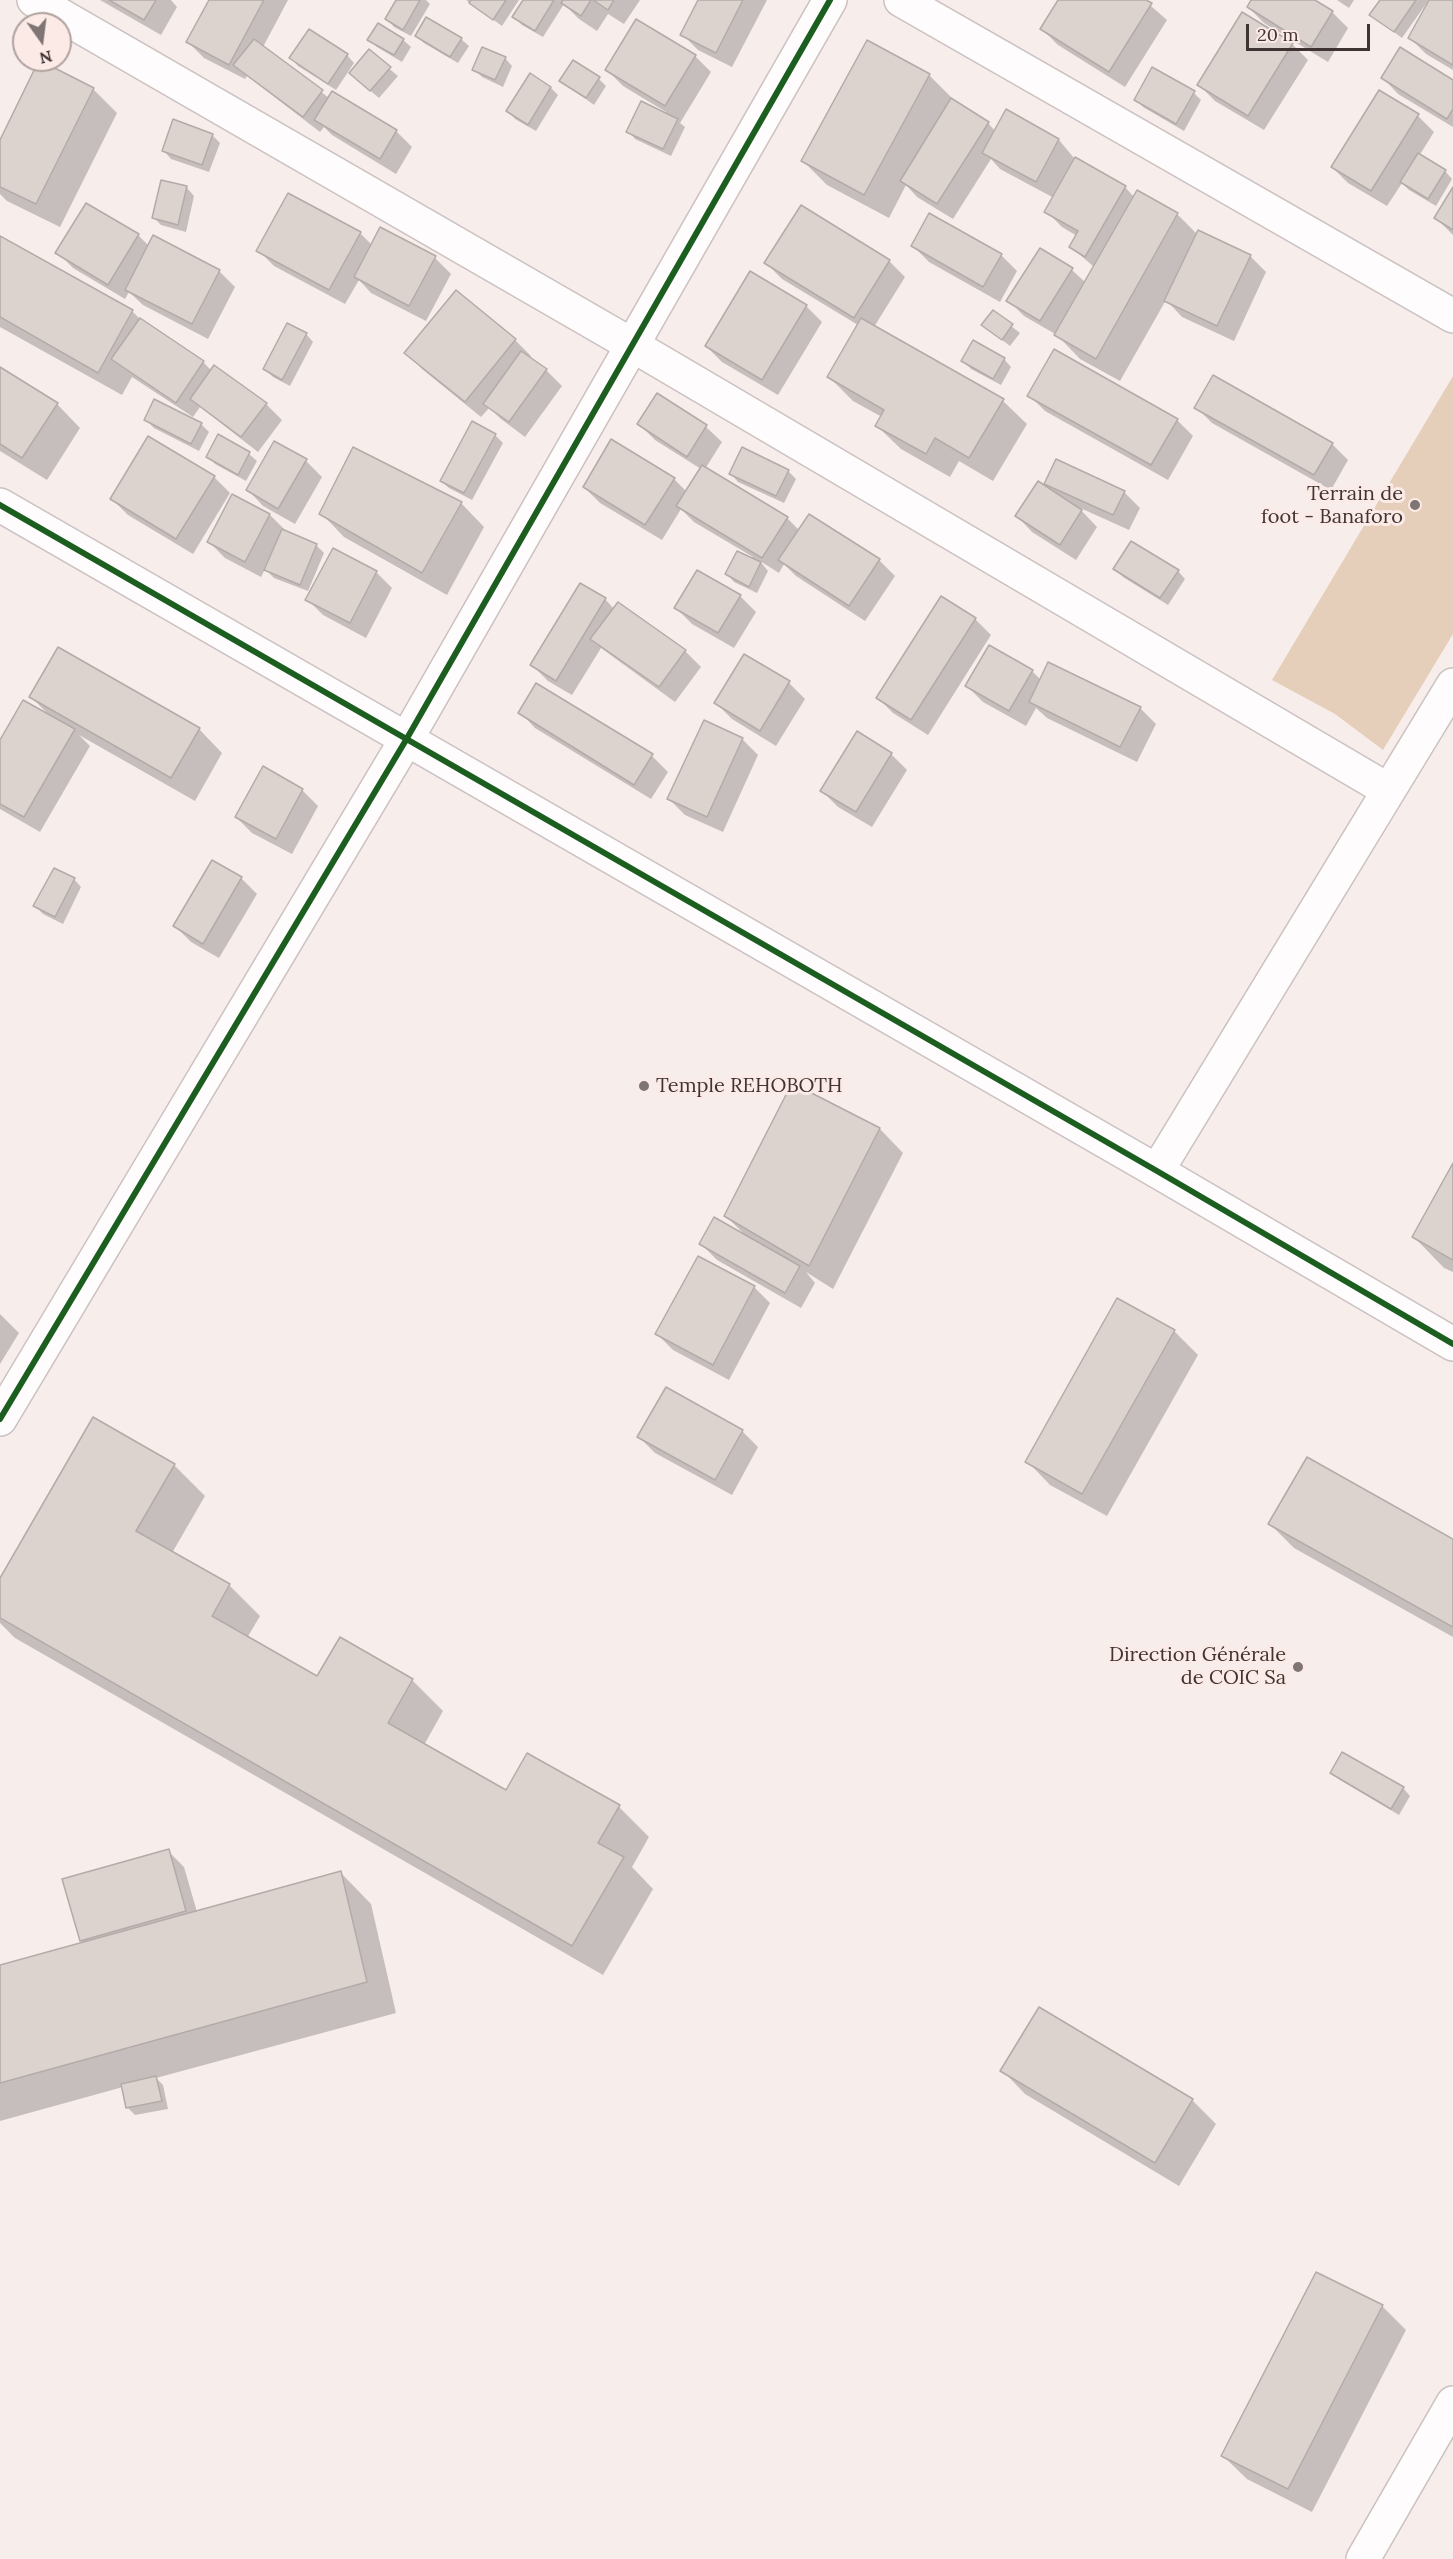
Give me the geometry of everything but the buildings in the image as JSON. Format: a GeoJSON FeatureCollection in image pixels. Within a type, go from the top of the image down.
{"type":"FeatureCollection","features":[{"type":"Feature","properties":{"kind":"street"},"geometry":{"type":"LineString","coordinates":[[34,0],[632,345],[1389,790]]}},
{"type":"Feature","properties":{"kind":"street"},"geometry":{"type":"LineString","coordinates":[[0,1419],[406,740],[830,0]]}},
{"type":"Feature","properties":{"kind":"street"},"geometry":{"type":"LineString","coordinates":[[901,0],[1453,316]]}},
{"type":"Feature","properties":{"kind":"street"},"geometry":{"type":"LineString","coordinates":[[0,505],[1157,1171],[1453,1344]]}},
{"type":"Feature","properties":{"kind":"street"},"geometry":{"type":"LineString","coordinates":[[1157,1171],[1453,685]]}},
{"type":"Feature","properties":{"kind":"street"},"geometry":{"type":"LineString","coordinates":[[1363,2559],[1453,2403]]}},
{"type":"Feature","properties":{"kind":"shaded area","name":"Terrain de foot - Banaforo"},"geometry":{"type":"Polygon","coordinates":[[[1453,376],[1453,634],[1383,750],[1335,714],[1272,680],[1453,376]]]}},
{"type":"Feature","properties":{"kind":"cycle path"},"geometry":{"type":"LineString","coordinates":[[0,1419],[406,740],[830,0]]}},
{"type":"Feature","properties":{"kind":"cycle path"},"geometry":{"type":"LineString","coordinates":[[0,505],[1157,1171],[1453,1344]]}},
{"type":"Feature","properties":{"kind":"place","name":"Terrain de foot - Banaforo"},"geometry":{"type":"Point","coordinates":[1415,505]}},
{"type":"Feature","properties":{"kind":"place","name":"Temple REHOBOTH"},"geometry":{"type":"Point","coordinates":[644,1086]}},
{"type":"Feature","properties":{"kind":"place","name":"Direction Générale de COIC Sa"},"geometry":{"type":"Point","coordinates":[1298,1667]}}]}
